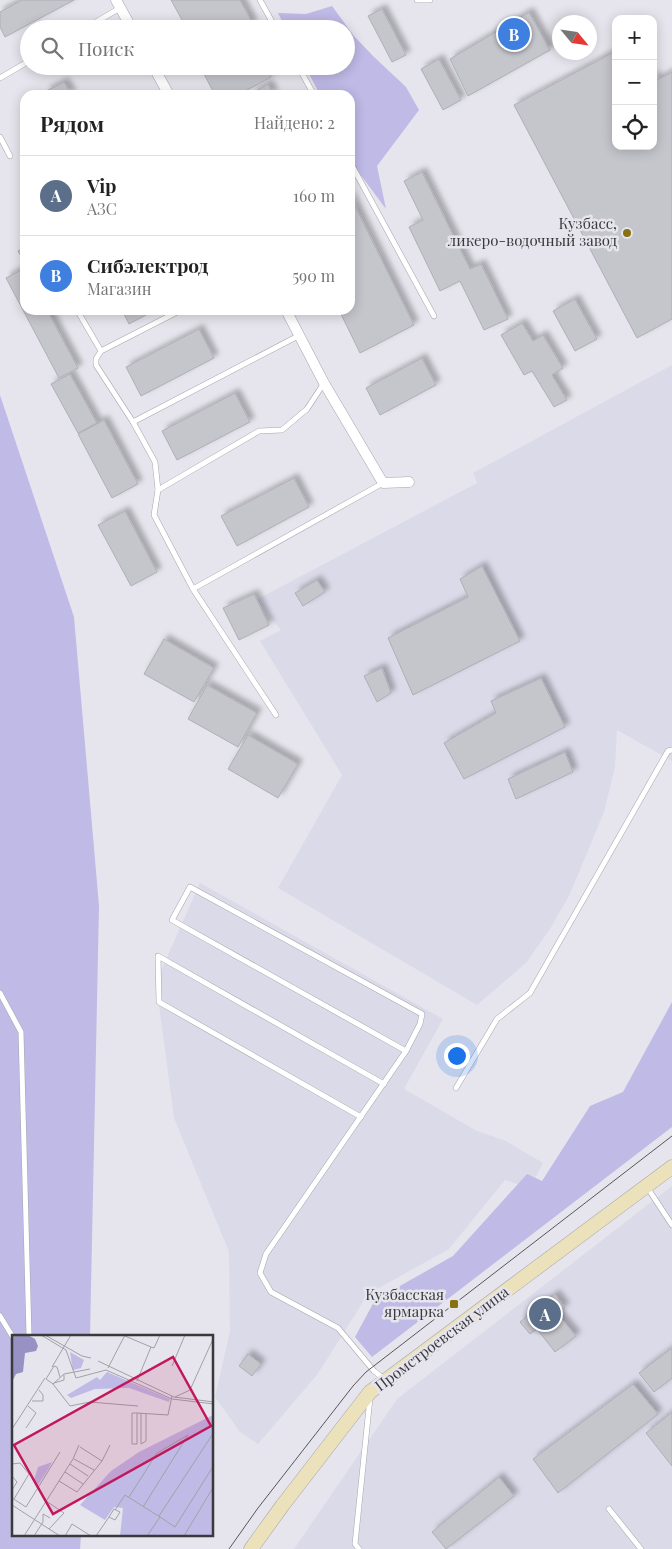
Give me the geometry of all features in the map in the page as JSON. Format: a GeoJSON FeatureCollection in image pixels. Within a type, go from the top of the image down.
{"type":"FeatureCollection","features":[{"type":"Feature","properties":{"kind":"street"},"geometry":{"type":"LineString","coordinates":[[118,4],[127,20]]}},
{"type":"Feature","properties":{"kind":"street"},"geometry":{"type":"LineString","coordinates":[[158,75],[166,90]]}},
{"type":"Feature","properties":{"kind":"street"},"geometry":{"type":"LineString","coordinates":[[289,315],[324,383],[383,483],[409,482]]}},
{"type":"Feature","properties":{"kind":"street","name":"Промстроевская улица"},"geometry":{"type":"LineString","coordinates":[[251,1549],[370,1392],[672,1167]]}},
{"type":"Feature","properties":{"kind":"lane"},"geometry":{"type":"LineString","coordinates":[[260,0],[271,20]]}},
{"type":"Feature","properties":{"kind":"lane"},"geometry":{"type":"LineString","coordinates":[[417,0],[430,0]]}},
{"type":"Feature","properties":{"kind":"lane"},"geometry":{"type":"LineString","coordinates":[[96,20],[118,4]]}},
{"type":"Feature","properties":{"kind":"lane"},"geometry":{"type":"LineString","coordinates":[[0,78],[20,66]]}},
{"type":"Feature","properties":{"kind":"lane"},"geometry":{"type":"LineString","coordinates":[[303,75],[311,90]]}},
{"type":"Feature","properties":{"kind":"lane"},"geometry":{"type":"LineString","coordinates":[[0,137],[10,156]]}},
{"type":"Feature","properties":{"kind":"lane"},"geometry":{"type":"LineString","coordinates":[[355,171],[434,316]]}},
{"type":"Feature","properties":{"kind":"lane"},"geometry":{"type":"LineString","coordinates":[[80,315],[101,351]]}},
{"type":"Feature","properties":{"kind":"lane"},"geometry":{"type":"LineString","coordinates":[[171,315],[101,351],[96,359],[96,365],[133,422],[155,462],[158,490],[154,515],[193,589],[276,715]]}},
{"type":"Feature","properties":{"kind":"lane"},"geometry":{"type":"LineString","coordinates":[[133,422],[300,335]]}},
{"type":"Feature","properties":{"kind":"lane"},"geometry":{"type":"LineString","coordinates":[[158,490],[259,431],[282,430],[306,409],[324,383]]}},
{"type":"Feature","properties":{"kind":"lane"},"geometry":{"type":"LineString","coordinates":[[193,589],[383,483]]}},
{"type":"Feature","properties":{"kind":"lane"},"geometry":{"type":"LineString","coordinates":[[456,1088],[497,1019],[530,993],[643,792],[668,751],[672,750]]}},
{"type":"Feature","properties":{"kind":"lane"},"geometry":{"type":"LineString","coordinates":[[386,1380],[374,1371],[338,1328],[271,1292],[260,1273],[266,1254],[406,1051],[420,1024],[422,1014],[190,887],[172,920],[406,1051]]}},
{"type":"Feature","properties":{"kind":"lane"},"geometry":{"type":"LineString","coordinates":[[361,1117],[158,1002],[158,956],[384,1084]]}},
{"type":"Feature","properties":{"kind":"lane"},"geometry":{"type":"LineString","coordinates":[[0,993],[21,1032],[30,1335]]}},
{"type":"Feature","properties":{"kind":"lane"},"geometry":{"type":"LineString","coordinates":[[646,1187],[672,1225]]}},
{"type":"Feature","properties":{"kind":"lane"},"geometry":{"type":"LineString","coordinates":[[0,1316],[12,1336]]}},
{"type":"Feature","properties":{"kind":"lane"},"geometry":{"type":"LineString","coordinates":[[359,1549],[355,1544],[370,1392]]}},
{"type":"Feature","properties":{"kind":"lane"},"geometry":{"type":"LineString","coordinates":[[609,1509],[641,1549]]}},
{"type":"Feature","properties":{"kind":"shaded area"},"geometry":{"type":"Polygon","coordinates":[[[332,6],[342,20],[282,20],[278,13],[306,14],[332,6]]]}},
{"type":"Feature","properties":{"kind":"shaded area"},"geometry":{"type":"Polygon","coordinates":[[[355,37],[406,87],[419,110],[377,166],[386,209],[355,167],[355,90],[317,90],[310,75],[355,75],[355,37]]]}},
{"type":"Feature","properties":{"kind":"shaded area"},"geometry":{"type":"Polygon","coordinates":[[[672,365],[672,761],[617,730],[615,767],[604,812],[570,894],[550,929],[526,963],[477,1005],[278,888],[342,775],[260,641],[281,630],[256,600],[477,483],[473,473],[672,365]]]}},
{"type":"Feature","properties":{"kind":"shaded area"},"geometry":{"type":"Polygon","coordinates":[[[0,395],[74,617],[99,906],[90,1335],[12,1335],[12,1536],[81,1536],[80,1549],[0,1549],[0,395]]]}},
{"type":"Feature","properties":{"kind":"shaded area"},"geometry":{"type":"Polygon","coordinates":[[[200,883],[443,1019],[404,1089],[477,1131],[506,1141],[543,1163],[530,1188],[505,1180],[449,1249],[368,1294],[317,1375],[258,1444],[240,1432],[215,1397],[230,1331],[229,1252],[174,1118],[156,982],[200,883]]]}},
{"type":"Feature","properties":{"kind":"shaded area"},"geometry":{"type":"Polygon","coordinates":[[[672,1002],[672,1127],[372,1357],[355,1337],[375,1300],[453,1256],[527,1174],[542,1181],[590,1106],[623,1092],[672,1002]]]}},
{"type":"Feature","properties":{"kind":"shaded area"},"geometry":{"type":"Polygon","coordinates":[[[672,1186],[672,1549],[294,1549],[397,1399],[672,1186]]]}},
{"type":"Feature","properties":{"kind":"building"},"geometry":{"type":"Polygon","coordinates":[[[22,0],[74,0],[37,20],[20,20],[20,29],[5,37],[0,27],[0,12],[22,0]]]}},
{"type":"Feature","properties":{"kind":"building"},"geometry":{"type":"Polygon","coordinates":[[[171,0],[240,0],[251,20],[182,20],[171,0]]]}},
{"type":"Feature","properties":{"kind":"building"},"geometry":{"type":"Polygon","coordinates":[[[382,9],[406,55],[392,62],[368,16],[382,9]]]}},
{"type":"Feature","properties":{"kind":"building"},"geometry":{"type":"Polygon","coordinates":[[[529,12],[550,50],[468,96],[450,59],[529,12]]]}},
{"type":"Feature","properties":{"kind":"building","name":"Кузбасс, ликеро-водочный завод"},"geometry":{"type":"Polygon","coordinates":[[[612,53],[612,150],[657,150],[657,80],[672,72],[672,319],[637,338],[514,105],[612,53]]]}},
{"type":"Feature","properties":{"kind":"building"},"geometry":{"type":"Polygon","coordinates":[[[439,59],[461,100],[443,110],[421,69],[439,59]]]}},
{"type":"Feature","properties":{"kind":"building"},"geometry":{"type":"Polygon","coordinates":[[[205,75],[270,75],[271,77],[247,90],[212,90],[205,75]]]}},
{"type":"Feature","properties":{"kind":"building"},"geometry":{"type":"Polygon","coordinates":[[[64,82],[69,90],[48,90],[64,82]]]}},
{"type":"Feature","properties":{"kind":"building"},"geometry":{"type":"Polygon","coordinates":[[[268,84],[271,90],[258,90],[268,84]]]}},
{"type":"Feature","properties":{"kind":"building"},"geometry":{"type":"Polygon","coordinates":[[[422,172],[470,269],[481,264],[508,319],[484,330],[460,281],[440,291],[409,227],[423,220],[404,181],[422,172]]]}},
{"type":"Feature","properties":{"kind":"building"},"geometry":{"type":"Polygon","coordinates":[[[355,206],[414,325],[360,353],[341,315],[355,315],[355,206]]]}},
{"type":"Feature","properties":{"kind":"building"},"geometry":{"type":"Polygon","coordinates":[[[20,271],[20,304],[6,278],[20,271]]]}},
{"type":"Feature","properties":{"kind":"building"},"geometry":{"type":"Polygon","coordinates":[[[575,299],[597,339],[575,351],[553,311],[575,299]]]}},
{"type":"Feature","properties":{"kind":"building"},"geometry":{"type":"Polygon","coordinates":[[[26,315],[50,315],[78,368],[59,378],[26,315]]]}},
{"type":"Feature","properties":{"kind":"building"},"geometry":{"type":"Polygon","coordinates":[[[124,315],[146,315],[129,324],[124,315]]]}},
{"type":"Feature","properties":{"kind":"building"},"geometry":{"type":"Polygon","coordinates":[[[522,323],[533,341],[543,335],[563,368],[552,375],[567,400],[554,407],[532,371],[524,375],[501,335],[522,323]]]}},
{"type":"Feature","properties":{"kind":"building"},"geometry":{"type":"Polygon","coordinates":[[[199,329],[214,358],[141,396],[126,367],[199,329]]]}},
{"type":"Feature","properties":{"kind":"building"},"geometry":{"type":"Polygon","coordinates":[[[422,358],[436,385],[380,415],[366,388],[422,358]]]}},
{"type":"Feature","properties":{"kind":"building"},"geometry":{"type":"Polygon","coordinates":[[[70,374],[97,423],[78,433],[51,384],[70,374]]]}},
{"type":"Feature","properties":{"kind":"building"},"geometry":{"type":"Polygon","coordinates":[[[235,393],[250,422],[177,460],[162,431],[235,393]]]}},
{"type":"Feature","properties":{"kind":"building"},"geometry":{"type":"Polygon","coordinates":[[[104,420],[138,484],[112,498],[78,434],[104,420]]]}},
{"type":"Feature","properties":{"kind":"building"},"geometry":{"type":"Polygon","coordinates":[[[294,478],[309,507],[237,546],[221,516],[294,478]]]}},
{"type":"Feature","properties":{"kind":"building"},"geometry":{"type":"Polygon","coordinates":[[[125,511],[157,572],[131,586],[98,525],[125,511]]]}},
{"type":"Feature","properties":{"kind":"building"},"geometry":{"type":"Polygon","coordinates":[[[482,566],[520,641],[413,695],[388,638],[468,597],[460,579],[482,566]]]}},
{"type":"Feature","properties":{"kind":"building"},"geometry":{"type":"Polygon","coordinates":[[[317,580],[325,592],[303,606],[295,593],[317,580]]]}},
{"type":"Feature","properties":{"kind":"building"},"geometry":{"type":"Polygon","coordinates":[[[254,594],[269,625],[239,640],[223,608],[254,594]]]}},
{"type":"Feature","properties":{"kind":"building"},"geometry":{"type":"Polygon","coordinates":[[[164,639],[214,668],[194,702],[144,674],[164,639]]]}},
{"type":"Feature","properties":{"kind":"building"},"geometry":{"type":"Polygon","coordinates":[[[382,668],[391,693],[377,702],[364,676],[382,668]]]}},
{"type":"Feature","properties":{"kind":"building"},"geometry":{"type":"Polygon","coordinates":[[[541,678],[565,727],[464,779],[444,743],[496,713],[491,701],[541,678]]]}},
{"type":"Feature","properties":{"kind":"building"},"geometry":{"type":"Polygon","coordinates":[[[207,685],[257,713],[238,747],[188,719],[207,685]]]}},
{"type":"Feature","properties":{"kind":"building"},"geometry":{"type":"Polygon","coordinates":[[[248,735],[298,764],[278,798],[228,769],[248,735]]]}},
{"type":"Feature","properties":{"kind":"building"},"geometry":{"type":"Polygon","coordinates":[[[565,752],[573,772],[516,799],[508,779],[565,752]]]}},
{"type":"Feature","properties":{"kind":"building"},"geometry":{"type":"Polygon","coordinates":[[[555,1294],[565,1307],[557,1313],[576,1336],[555,1352],[537,1329],[530,1334],[520,1322],[555,1294]]]}},
{"type":"Feature","properties":{"kind":"building"},"geometry":{"type":"Polygon","coordinates":[[[672,1348],[672,1378],[654,1392],[639,1373],[672,1348]]]}},
{"type":"Feature","properties":{"kind":"building"},"geometry":{"type":"Polygon","coordinates":[[[248,1354],[261,1364],[252,1376],[239,1366],[248,1354]]]}},
{"type":"Feature","properties":{"kind":"building"},"geometry":{"type":"Polygon","coordinates":[[[633,1384],[658,1414],[558,1493],[533,1459],[633,1384]]]}},
{"type":"Feature","properties":{"kind":"building"},"geometry":{"type":"Polygon","coordinates":[[[672,1412],[672,1466],[646,1433],[672,1412]]]}},
{"type":"Feature","properties":{"kind":"building"},"geometry":{"type":"Polygon","coordinates":[[[499,1477],[514,1496],[446,1549],[432,1532],[499,1477]]]}},
{"type":"Feature","properties":{"kind":"tram line"},"geometry":{"type":"LineString","coordinates":[[229,1549],[258,1508],[366,1372],[672,1136]]}},
{"type":"Feature","properties":{"kind":"place","name":"Сибэлектрод"},"geometry":{"type":"Point","coordinates":[514,34]}},
{"type":"Feature","properties":{"kind":"place","name":"Кузбасс, ликеро-водочный завод"},"geometry":{"type":"Point","coordinates":[627,233]}},
{"type":"Feature","properties":{"kind":"place","name":"Кузбасская ярмарка"},"geometry":{"type":"Point","coordinates":[454,1304]}},
{"type":"Feature","properties":{"kind":"place","name":"Vip"},"geometry":{"type":"Point","coordinates":[545,1314]}}]}
